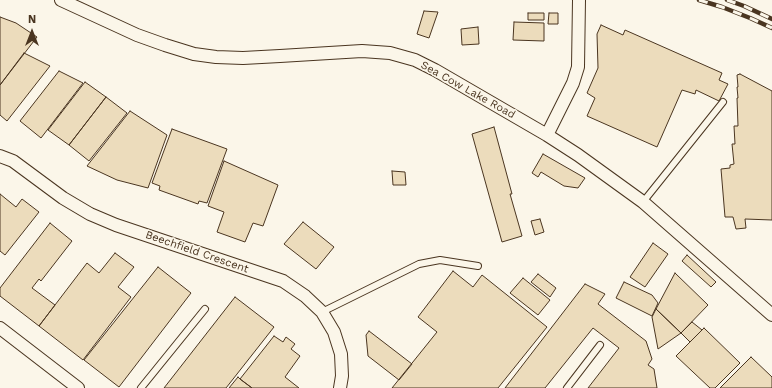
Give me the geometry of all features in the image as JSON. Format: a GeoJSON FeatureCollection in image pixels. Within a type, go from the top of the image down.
{"type":"FeatureCollection","features":[{"type":"Feature","properties":{"kind":"street","name":"Sea Cow Lake Road"},"geometry":{"type":"LineString","coordinates":[[61,0],[137,35],[194,54],[216,57],[243,58],[362,51],[396,54],[414,60],[435,70],[547,135],[578,155],[643,202],[772,314]]}},
{"type":"Feature","properties":{"kind":"street"},"geometry":{"type":"LineString","coordinates":[[547,135],[573,83],[578,67],[579,0]]}},
{"type":"Feature","properties":{"kind":"street","name":"Beechfield Crescent"},"geometry":{"type":"LineString","coordinates":[[0,156],[12,161],[63,198],[90,214],[116,225],[283,281],[305,296],[322,312],[334,332],[341,354],[342,376],[340,388]]}},
{"type":"Feature","properties":{"kind":"street"},"geometry":{"type":"LineString","coordinates":[[0,328],[78,388]]}},
{"type":"Feature","properties":{"kind":"lane"},"geometry":{"type":"LineString","coordinates":[[643,202],[722,102]]}},
{"type":"Feature","properties":{"kind":"lane"},"geometry":{"type":"LineString","coordinates":[[322,312],[419,264],[440,260],[478,266]]}},
{"type":"Feature","properties":{"kind":"lane"},"geometry":{"type":"LineString","coordinates":[[141,388],[205,309]]}},
{"type":"Feature","properties":{"kind":"lane"},"geometry":{"type":"LineString","coordinates":[[567,388],[600,346]]}},
{"type":"Feature","properties":{"kind":"building"},"geometry":{"type":"Polygon","coordinates":[[[424,11],[438,12],[429,38],[417,34],[424,11]]]}},
{"type":"Feature","properties":{"kind":"building"},"geometry":{"type":"Polygon","coordinates":[[[528,13],[544,13],[544,20],[528,20],[528,13]]]}},
{"type":"Feature","properties":{"kind":"building"},"geometry":{"type":"Polygon","coordinates":[[[549,13],[558,13],[558,24],[548,24],[549,13]]]}},
{"type":"Feature","properties":{"kind":"building"},"geometry":{"type":"Polygon","coordinates":[[[0,17],[16,23],[37,37],[0,85],[0,17]]]}},
{"type":"Feature","properties":{"kind":"building"},"geometry":{"type":"Polygon","coordinates":[[[514,22],[544,23],[544,41],[513,40],[514,22]]]}},
{"type":"Feature","properties":{"kind":"building"},"geometry":{"type":"Polygon","coordinates":[[[601,25],[623,35],[625,30],[722,73],[719,80],[728,84],[719,101],[696,90],[695,94],[682,90],[657,147],[587,116],[595,98],[587,93],[598,68],[597,34],[601,25]]]}},
{"type":"Feature","properties":{"kind":"building"},"geometry":{"type":"Polygon","coordinates":[[[478,27],[479,44],[462,45],[461,29],[478,27]]]}},
{"type":"Feature","properties":{"kind":"building"},"geometry":{"type":"Polygon","coordinates":[[[24,53],[50,66],[7,121],[0,115],[0,85],[24,53]]]}},
{"type":"Feature","properties":{"kind":"building"},"geometry":{"type":"Polygon","coordinates":[[[59,71],[83,83],[41,138],[20,121],[59,71]]]}},
{"type":"Feature","properties":{"kind":"building"},"geometry":{"type":"Polygon","coordinates":[[[740,74],[772,91],[772,220],[745,219],[746,228],[736,229],[733,217],[725,217],[721,169],[730,168],[730,165],[734,164],[732,144],[735,144],[734,126],[738,126],[737,75],[740,74]]]}},
{"type":"Feature","properties":{"kind":"building"},"geometry":{"type":"Polygon","coordinates":[[[85,82],[106,97],[69,145],[48,130],[85,82]]]}},
{"type":"Feature","properties":{"kind":"building"},"geometry":{"type":"Polygon","coordinates":[[[106,97],[127,113],[89,161],[69,145],[106,97]]]}},
{"type":"Feature","properties":{"kind":"building"},"geometry":{"type":"Polygon","coordinates":[[[130,111],[167,135],[148,188],[117,180],[87,166],[130,111]]]}},
{"type":"Feature","properties":{"kind":"building"},"geometry":{"type":"Polygon","coordinates":[[[494,127],[522,236],[502,242],[472,134],[494,127]]]}},
{"type":"Feature","properties":{"kind":"building"},"geometry":{"type":"Polygon","coordinates":[[[172,129],[227,149],[207,203],[199,201],[198,204],[159,190],[160,186],[152,183],[172,129]]]}},
{"type":"Feature","properties":{"kind":"building"},"geometry":{"type":"Polygon","coordinates":[[[543,154],[585,178],[578,188],[564,186],[541,172],[538,177],[532,173],[543,154]]]}},
{"type":"Feature","properties":{"kind":"building"},"geometry":{"type":"Polygon","coordinates":[[[224,161],[278,185],[263,226],[253,223],[245,242],[217,232],[224,212],[208,206],[224,161]]]}},
{"type":"Feature","properties":{"kind":"building"},"geometry":{"type":"Polygon","coordinates":[[[392,171],[405,172],[406,185],[393,185],[392,171]]]}},
{"type":"Feature","properties":{"kind":"building"},"geometry":{"type":"Polygon","coordinates":[[[0,194],[16,207],[22,199],[39,212],[5,255],[0,251],[0,194]]]}},
{"type":"Feature","properties":{"kind":"building"},"geometry":{"type":"Polygon","coordinates":[[[540,219],[544,232],[535,235],[531,221],[540,219]]]}},
{"type":"Feature","properties":{"kind":"building"},"geometry":{"type":"Polygon","coordinates":[[[303,222],[334,247],[316,269],[284,244],[303,222]]]}},
{"type":"Feature","properties":{"kind":"building"},"geometry":{"type":"Polygon","coordinates":[[[50,223],[72,241],[41,281],[39,279],[32,288],[55,305],[39,326],[0,296],[0,288],[50,223]]]}},
{"type":"Feature","properties":{"kind":"building"},"geometry":{"type":"Polygon","coordinates":[[[653,243],[668,254],[645,287],[630,277],[653,243]]]}},
{"type":"Feature","properties":{"kind":"building"},"geometry":{"type":"Polygon","coordinates":[[[115,253],[134,267],[118,287],[131,297],[83,360],[39,326],[87,263],[99,273],[115,253]]]}},
{"type":"Feature","properties":{"kind":"building"},"geometry":{"type":"Polygon","coordinates":[[[687,255],[716,282],[711,287],[682,261],[687,255]]]}},
{"type":"Feature","properties":{"kind":"building"},"geometry":{"type":"Polygon","coordinates":[[[158,267],[191,293],[119,387],[84,360],[158,267]]]}},
{"type":"Feature","properties":{"kind":"building"},"geometry":{"type":"Polygon","coordinates":[[[453,271],[473,287],[482,275],[547,327],[498,388],[392,388],[437,332],[418,317],[453,271]]]}},
{"type":"Feature","properties":{"kind":"building"},"geometry":{"type":"Polygon","coordinates":[[[675,273],[708,305],[681,333],[656,309],[675,273]]]}},
{"type":"Feature","properties":{"kind":"building"},"geometry":{"type":"Polygon","coordinates":[[[538,274],[556,288],[550,297],[531,282],[538,274]]]}},
{"type":"Feature","properties":{"kind":"building"},"geometry":{"type":"Polygon","coordinates":[[[523,278],[550,300],[538,315],[510,293],[523,278]]]}},
{"type":"Feature","properties":{"kind":"building"},"geometry":{"type":"Polygon","coordinates":[[[624,282],[652,295],[658,303],[652,316],[616,298],[624,282]]]}},
{"type":"Feature","properties":{"kind":"building"},"geometry":{"type":"Polygon","coordinates":[[[585,284],[605,294],[598,304],[646,341],[652,359],[648,365],[654,369],[657,388],[588,388],[619,348],[593,328],[545,388],[505,388],[585,284]]]}},
{"type":"Feature","properties":{"kind":"building"},"geometry":{"type":"Polygon","coordinates":[[[235,297],[274,327],[226,388],[164,388],[235,297]]]}},
{"type":"Feature","properties":{"kind":"building"},"geometry":{"type":"Polygon","coordinates":[[[656,309],[681,333],[658,349],[652,317],[656,309]]]}},
{"type":"Feature","properties":{"kind":"building"},"geometry":{"type":"Polygon","coordinates":[[[692,322],[702,330],[690,342],[681,333],[692,322]]]}},
{"type":"Feature","properties":{"kind":"building"},"geometry":{"type":"Polygon","coordinates":[[[704,328],[740,363],[715,388],[710,388],[676,356],[704,328]]]}},
{"type":"Feature","properties":{"kind":"building"},"geometry":{"type":"Polygon","coordinates":[[[369,331],[412,364],[399,380],[368,356],[366,335],[369,331]]]}},
{"type":"Feature","properties":{"kind":"building"},"geometry":{"type":"Polygon","coordinates":[[[274,336],[283,342],[286,337],[295,344],[291,349],[300,356],[285,377],[299,388],[252,388],[240,379],[274,336]]]}},
{"type":"Feature","properties":{"kind":"building"},"geometry":{"type":"Polygon","coordinates":[[[751,357],[772,377],[772,388],[720,388],[751,357]]]}},
{"type":"Feature","properties":{"kind":"building"},"geometry":{"type":"Polygon","coordinates":[[[238,377],[240,379],[252,388],[229,388],[238,377]]]}},
{"type":"Feature","properties":{"kind":"railway"},"geometry":{"type":"LineString","coordinates":[[699,0],[722,7],[772,28]]}},
{"type":"Feature","properties":{"kind":"railway"},"geometry":{"type":"LineString","coordinates":[[727,0],[772,19]]}}]}
